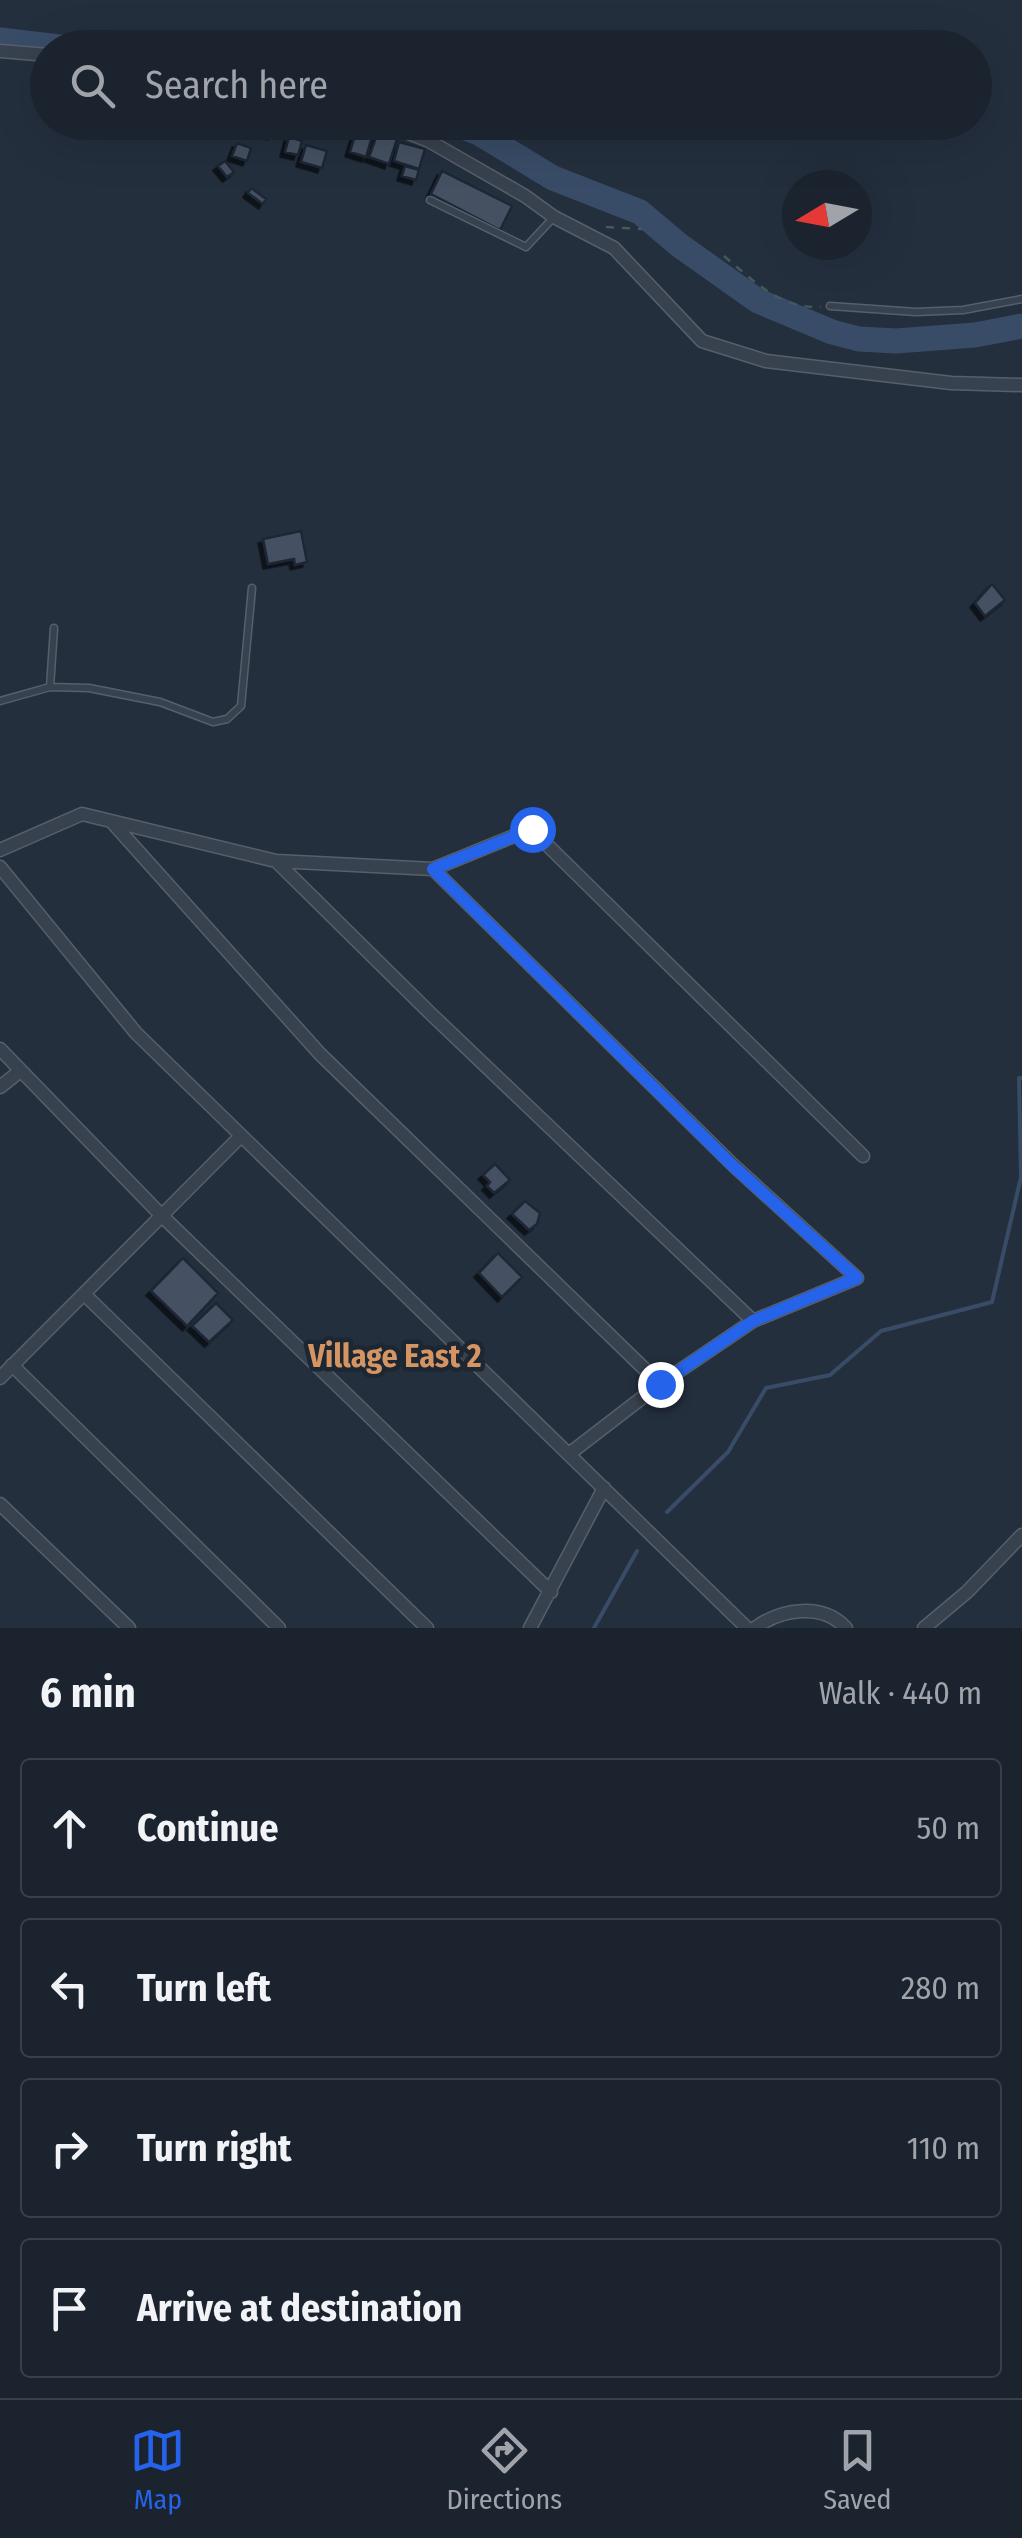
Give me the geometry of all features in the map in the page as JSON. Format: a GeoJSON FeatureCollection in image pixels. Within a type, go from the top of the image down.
{"type":"FeatureCollection","features":[{"type":"Feature","properties":{"kind":"street"},"geometry":{"type":"LineString","coordinates":[[0,50],[30,53]]}},
{"type":"Feature","properties":{"kind":"street"},"geometry":{"type":"LineString","coordinates":[[429,140],[554,217],[614,248],[702,341],[766,361],[951,383],[1022,385]]}},
{"type":"Feature","properties":{"kind":"street"},"geometry":{"type":"LineString","coordinates":[[0,850],[82,814],[276,861],[433,869],[532,829],[864,1156]]}},
{"type":"Feature","properties":{"kind":"street"},"geometry":{"type":"LineString","coordinates":[[109,819],[320,1054],[660,1384]]}},
{"type":"Feature","properties":{"kind":"street"},"geometry":{"type":"LineString","coordinates":[[276,861],[753,1321]]}},
{"type":"Feature","properties":{"kind":"street"},"geometry":{"type":"LineString","coordinates":[[0,867],[136,1033],[746,1628]]}},
{"type":"Feature","properties":{"kind":"street"},"geometry":{"type":"LineString","coordinates":[[433,869],[732,1165],[857,1278],[753,1321],[660,1384],[569,1454]]}},
{"type":"Feature","properties":{"kind":"street"},"geometry":{"type":"LineString","coordinates":[[0,1049],[161,1214],[550,1592]]}},
{"type":"Feature","properties":{"kind":"street"},"geometry":{"type":"LineString","coordinates":[[0,1087],[19,1072]]}},
{"type":"Feature","properties":{"kind":"street"},"geometry":{"type":"LineString","coordinates":[[0,1378],[240,1137]]}},
{"type":"Feature","properties":{"kind":"street"},"geometry":{"type":"LineString","coordinates":[[84,1294],[427,1628]]}},
{"type":"Feature","properties":{"kind":"street"},"geometry":{"type":"LineString","coordinates":[[12,1366],[279,1628]]}},
{"type":"Feature","properties":{"kind":"street"},"geometry":{"type":"LineString","coordinates":[[530,1628],[604,1488]]}},
{"type":"Feature","properties":{"kind":"street"},"geometry":{"type":"LineString","coordinates":[[0,1504],[128,1628]]}},
{"type":"Feature","properties":{"kind":"street"},"geometry":{"type":"LineString","coordinates":[[924,1628],[968,1592],[1022,1534]]}},
{"type":"Feature","properties":{"kind":"street"},"geometry":{"type":"LineString","coordinates":[[755,1628],[772,1616],[808,1610],[839,1620],[846,1628]]}},
{"type":"Feature","properties":{"kind":"lane"},"geometry":{"type":"LineString","coordinates":[[430,200],[526,247],[554,217]]}},
{"type":"Feature","properties":{"kind":"lane"},"geometry":{"type":"LineString","coordinates":[[830,306],[889,311],[963,310],[1022,299]]}},
{"type":"Feature","properties":{"kind":"lane"},"geometry":{"type":"LineString","coordinates":[[0,701],[50,686],[127,693],[213,722],[226,720],[242,706],[252,588]]}},
{"type":"Feature","properties":{"kind":"lane"},"geometry":{"type":"LineString","coordinates":[[50,686],[54,628]]}},
{"type":"Feature","properties":{"kind":"path"},"geometry":{"type":"LineString","coordinates":[[602,227],[642,229]]}},
{"type":"Feature","properties":{"kind":"path"},"geometry":{"type":"LineString","coordinates":[[724,256],[787,303],[830,306]]}},
{"type":"Feature","properties":{"kind":"building"},"geometry":{"type":"Polygon","coordinates":[[[288,140],[302,141],[298,155],[285,152],[288,140]]]}},
{"type":"Feature","properties":{"kind":"building"},"geometry":{"type":"Polygon","coordinates":[[[354,140],[371,140],[366,157],[350,152],[354,140]]]}},
{"type":"Feature","properties":{"kind":"building"},"geometry":{"type":"Polygon","coordinates":[[[375,140],[397,140],[389,164],[369,157],[375,140]]]}},
{"type":"Feature","properties":{"kind":"building"},"geometry":{"type":"Polygon","coordinates":[[[399,142],[425,149],[419,169],[394,161],[399,142]]]}},
{"type":"Feature","properties":{"kind":"building"},"geometry":{"type":"Polygon","coordinates":[[[237,143],[251,148],[247,161],[232,156],[237,143]]]}},
{"type":"Feature","properties":{"kind":"building"},"geometry":{"type":"Polygon","coordinates":[[[306,145],[327,151],[322,168],[301,162],[306,145]]]}},
{"type":"Feature","properties":{"kind":"building"},"geometry":{"type":"Polygon","coordinates":[[[225,161],[234,172],[227,177],[218,166],[225,161]]]}},
{"type":"Feature","properties":{"kind":"building"},"geometry":{"type":"Polygon","coordinates":[[[405,166],[419,170],[416,180],[402,176],[405,166]]]}},
{"type":"Feature","properties":{"kind":"building"},"geometry":{"type":"Polygon","coordinates":[[[442,171],[512,206],[500,230],[431,194],[442,171]]]}},
{"type":"Feature","properties":{"kind":"building"},"geometry":{"type":"Polygon","coordinates":[[[251,188],[266,199],[263,204],[248,193],[251,188]]]}},
{"type":"Feature","properties":{"kind":"building"},"geometry":{"type":"Polygon","coordinates":[[[301,531],[307,562],[295,565],[294,559],[268,564],[263,539],[301,531]]]}},
{"type":"Feature","properties":{"kind":"building"},"geometry":{"type":"Polygon","coordinates":[[[992,584],[1005,600],[985,616],[975,603],[992,584]]]}},
{"type":"Feature","properties":{"kind":"building"},"geometry":{"type":"Polygon","coordinates":[[[495,1164],[510,1180],[494,1193],[483,1175],[495,1164]]]}},
{"type":"Feature","properties":{"kind":"building"},"geometry":{"type":"Polygon","coordinates":[[[525,1201],[540,1213],[537,1224],[529,1230],[512,1214],[525,1201]]]}},
{"type":"Feature","properties":{"kind":"building"},"geometry":{"type":"Polygon","coordinates":[[[498,1253],[522,1277],[502,1297],[479,1273],[498,1253]]]}},
{"type":"Feature","properties":{"kind":"building"},"geometry":{"type":"Polygon","coordinates":[[[183,1258],[218,1293],[187,1326],[151,1291],[183,1258]]]}},
{"type":"Feature","properties":{"kind":"building"},"geometry":{"type":"Polygon","coordinates":[[[216,1303],[233,1320],[209,1342],[192,1326],[216,1303]]]}},
{"type":"Feature","properties":{"kind":"waterway"},"geometry":{"type":"LineString","coordinates":[[0,40],[30,44]]}},
{"type":"Feature","properties":{"kind":"waterway"},"geometry":{"type":"LineString","coordinates":[[491,140],[553,178],[640,212],[758,301],[832,332],[859,339],[896,341],[975,335],[1022,326]]}},
{"type":"Feature","properties":{"kind":"waterway"},"geometry":{"type":"LineString","coordinates":[[667,1512],[728,1452],[766,1388],[830,1375],[881,1331],[992,1302],[1021,1177],[1022,1078]]}},
{"type":"Feature","properties":{"kind":"waterway"},"geometry":{"type":"LineString","coordinates":[[594,1628],[637,1551]]}},
{"type":"Feature","properties":{"kind":"district","name":"Village East 2"},"geometry":{"type":"Point","coordinates":[395,1356]}},
{"type":"Feature","properties":{"kind":"route"},"geometry":{"type":"LineString","coordinates":[[532,829],[433,869],[732,1165],[857,1278],[753,1321],[660,1384]]}}]}
